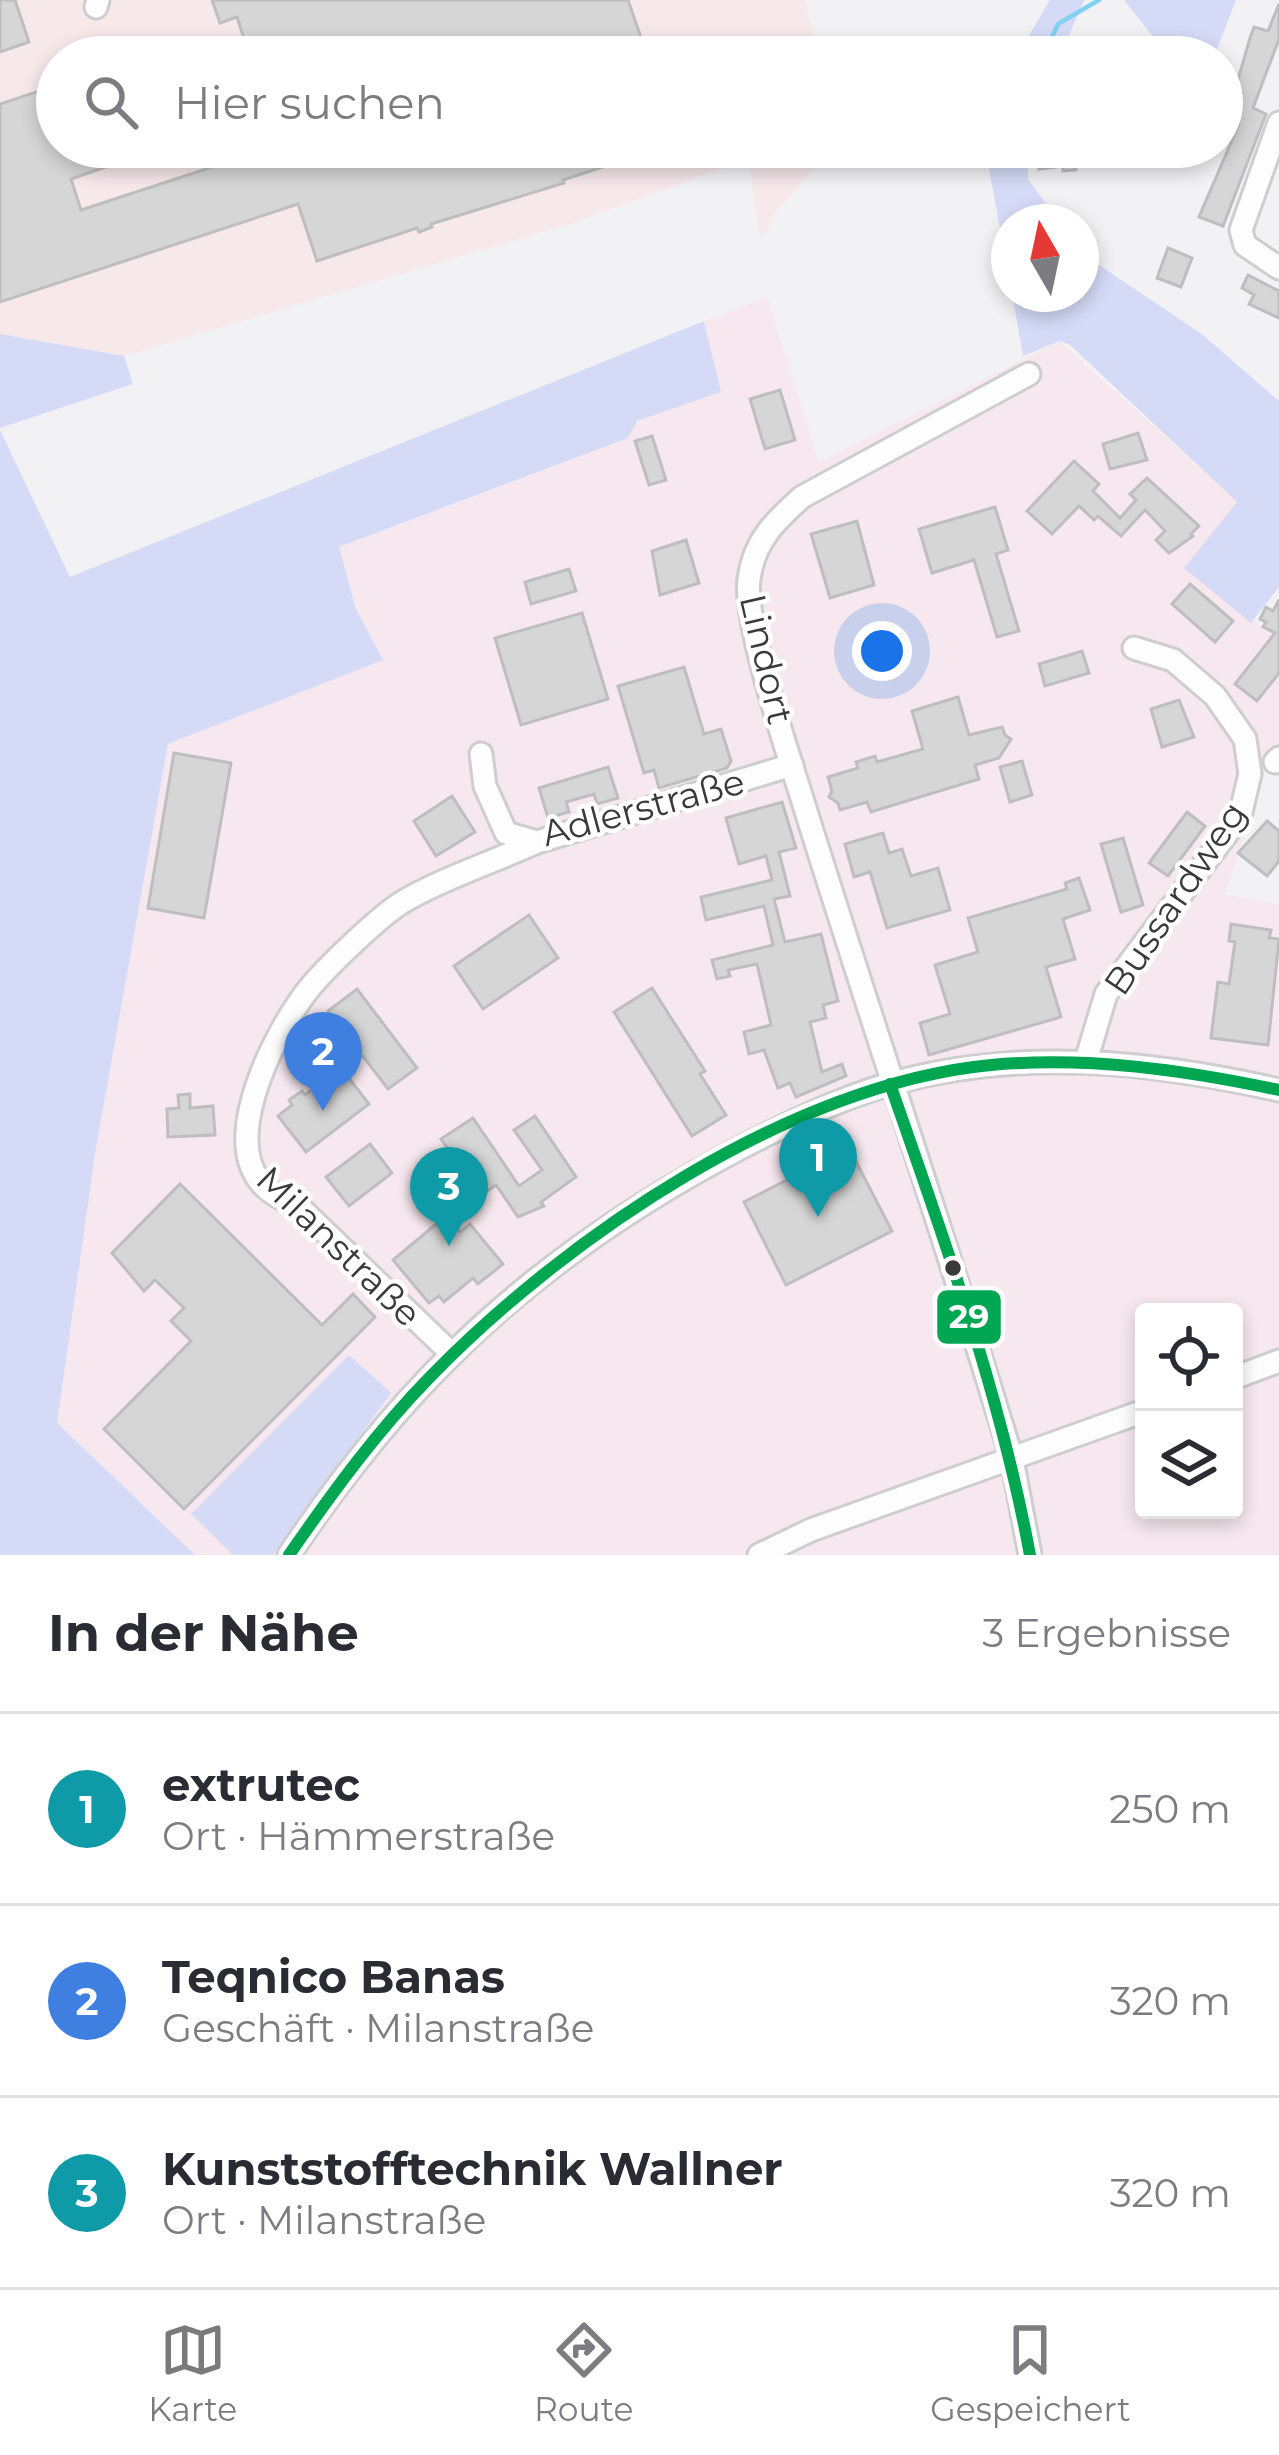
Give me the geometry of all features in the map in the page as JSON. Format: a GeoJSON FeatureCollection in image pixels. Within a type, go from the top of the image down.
{"type":"FeatureCollection","features":[{"type":"Feature","properties":{"kind":"street"},"geometry":{"type":"LineString","coordinates":[[1279,123],[1241,230],[1245,244],[1279,268]]}},
{"type":"Feature","properties":{"kind":"street","name":"Lindort"},"geometry":{"type":"LineString","coordinates":[[1029,374],[802,497],[770,525],[748,580],[749,609],[792,765],[1012,1460],[1030,1555]]}},
{"type":"Feature","properties":{"kind":"street","name":"Bussardweg"},"geometry":{"type":"LineString","coordinates":[[1086,1061],[1106,994],[1240,815],[1250,774],[1245,739],[1215,696],[1173,660],[1134,648]]}},
{"type":"Feature","properties":{"kind":"street","name":"Adlerstraße"},"geometry":{"type":"LineString","coordinates":[[481,754],[484,786],[506,833],[537,842],[792,765]]}},
{"type":"Feature","properties":{"kind":"street","name":"Milanstraße"},"geometry":{"type":"LineString","coordinates":[[449,1352],[297,1205],[258,1180],[249,1159],[250,1106],[271,1049],[312,985],[401,903],[537,842]]}},
{"type":"Feature","properties":{"kind":"street"},"geometry":{"type":"LineString","coordinates":[[289,1555],[343,1474],[449,1352],[558,1262],[638,1206],[758,1139],[890,1084],[985,1068],[1086,1061],[1221,1077],[1279,1090]]}},
{"type":"Feature","properties":{"kind":"street"},"geometry":{"type":"LineString","coordinates":[[1243,1375],[1279,1361]]}},
{"type":"Feature","properties":{"kind":"street"},"geometry":{"type":"LineString","coordinates":[[759,1555],[811,1529],[1135,1414]]}},
{"type":"Feature","properties":{"kind":"shaded area"},"geometry":{"type":"Polygon","coordinates":[[[0,0],[805,0],[814,36],[36,36],[36,168],[723,168],[570,224],[124,356],[0,334],[0,0]]]}},
{"type":"Feature","properties":{"kind":"shaded area"},"geometry":{"type":"Polygon","coordinates":[[[1050,0],[1084,0],[1069,36],[1029,36],[1050,0]]]}},
{"type":"Feature","properties":{"kind":"shaded area"},"geometry":{"type":"Polygon","coordinates":[[[1124,0],[1236,0],[1222,36],[1152,36],[1124,0]]]}},
{"type":"Feature","properties":{"kind":"shaded area"},"geometry":{"type":"Polygon","coordinates":[[[749,168],[815,168],[774,214],[766,234],[760,235],[749,168]]]}},
{"type":"Feature","properties":{"kind":"shaded area"},"geometry":{"type":"Polygon","coordinates":[[[989,168],[1028,168],[1028,179],[1046,204],[995,204],[989,168]]]}},
{"type":"Feature","properties":{"kind":"shaded area"},"geometry":{"type":"Polygon","coordinates":[[[1099,265],[1203,335],[1279,401],[1279,587],[1251,623],[1184,568],[1237,502],[1070,345],[1060,341],[1023,356],[1015,312],[1099,312],[1099,265]]]}},
{"type":"Feature","properties":{"kind":"shaded area"},"geometry":{"type":"Polygon","coordinates":[[[767,297],[819,462],[1060,341],[1237,502],[1185,568],[1279,641],[1279,744],[1271,753],[1225,895],[1279,904],[1279,1555],[195,1555],[56,1423],[95,1154],[168,744],[382,660],[356,609],[339,548],[628,438],[636,421],[720,392],[704,321],[767,297]]]}},
{"type":"Feature","properties":{"kind":"shaded area"},"geometry":{"type":"Polygon","coordinates":[[[704,321],[721,392],[637,421],[628,438],[339,547],[356,609],[383,660],[168,744],[95,1154],[57,1423],[195,1555],[0,1555],[0,430],[70,577],[704,321]]]}},
{"type":"Feature","properties":{"kind":"shaded area"},"geometry":{"type":"Polygon","coordinates":[[[0,334],[124,356],[133,384],[0,428],[0,334]]]}},
{"type":"Feature","properties":{"kind":"shaded area"},"geometry":{"type":"Polygon","coordinates":[[[349,1355],[391,1393],[273,1555],[233,1555],[191,1514],[349,1355]]]}},
{"type":"Feature","properties":{"kind":"building"},"geometry":{"type":"Polygon","coordinates":[[[0,0],[15,0],[29,42],[0,52],[0,0]]]}},
{"type":"Feature","properties":{"kind":"building"},"geometry":{"type":"Polygon","coordinates":[[[212,0],[628,0],[640,36],[243,36],[237,17],[220,23],[212,0]]]}},
{"type":"Feature","properties":{"kind":"building"},"geometry":{"type":"Polygon","coordinates":[[[1279,4],[1279,39],[1253,108],[1266,114],[1223,226],[1199,217],[1220,168],[1243,168],[1243,63],[1254,27],[1268,31],[1279,4]]]}},
{"type":"Feature","properties":{"kind":"building"},"geometry":{"type":"Polygon","coordinates":[[[36,92],[36,168],[103,168],[71,179],[81,210],[209,168],[599,168],[419,232],[417,228],[317,261],[298,204],[0,302],[0,104],[36,92]]]}},
{"type":"Feature","properties":{"kind":"building"},"geometry":{"type":"Polygon","coordinates":[[[1168,248],[1192,258],[1181,287],[1157,278],[1168,248]]]}},
{"type":"Feature","properties":{"kind":"building"},"geometry":{"type":"Polygon","coordinates":[[[1248,275],[1279,291],[1279,318],[1249,304],[1254,295],[1242,288],[1248,275]]]}},
{"type":"Feature","properties":{"kind":"building"},"geometry":{"type":"Polygon","coordinates":[[[780,390],[795,440],[765,449],[750,399],[780,390]]]}},
{"type":"Feature","properties":{"kind":"building"},"geometry":{"type":"Polygon","coordinates":[[[1138,433],[1147,460],[1110,469],[1103,444],[1138,433]]]}},
{"type":"Feature","properties":{"kind":"building"},"geometry":{"type":"Polygon","coordinates":[[[652,436],[666,480],[649,485],[635,441],[652,436]]]}},
{"type":"Feature","properties":{"kind":"building"},"geometry":{"type":"Polygon","coordinates":[[[1074,461],[1099,484],[1093,491],[1120,518],[1136,500],[1130,494],[1147,478],[1199,526],[1169,553],[1156,540],[1165,531],[1145,510],[1121,536],[1079,506],[1052,534],[1027,511],[1074,461]]]}},
{"type":"Feature","properties":{"kind":"building"},"geometry":{"type":"Polygon","coordinates":[[[995,507],[1008,550],[996,554],[1019,631],[997,637],[974,560],[932,573],[919,529],[995,507]]]}},
{"type":"Feature","properties":{"kind":"building"},"geometry":{"type":"Polygon","coordinates":[[[857,521],[874,585],[830,598],[811,534],[857,521]]]}},
{"type":"Feature","properties":{"kind":"building"},"geometry":{"type":"Polygon","coordinates":[[[686,540],[699,583],[660,595],[652,551],[686,540]]]}},
{"type":"Feature","properties":{"kind":"building"},"geometry":{"type":"Polygon","coordinates":[[[569,569],[576,591],[531,604],[525,582],[569,569]]]}},
{"type":"Feature","properties":{"kind":"building"},"geometry":{"type":"Polygon","coordinates":[[[1190,584],[1233,621],[1215,642],[1172,604],[1190,584]]]}},
{"type":"Feature","properties":{"kind":"building"},"geometry":{"type":"Polygon","coordinates":[[[1279,600],[1279,673],[1257,701],[1235,684],[1275,633],[1263,627],[1266,622],[1260,619],[1266,607],[1273,611],[1279,600]]]}},
{"type":"Feature","properties":{"kind":"building"},"geometry":{"type":"Polygon","coordinates":[[[582,613],[608,699],[521,725],[495,638],[582,613]]]}},
{"type":"Feature","properties":{"kind":"building"},"geometry":{"type":"Polygon","coordinates":[[[1082,651],[1089,673],[1045,686],[1039,664],[1082,651]]]}},
{"type":"Feature","properties":{"kind":"building"},"geometry":{"type":"Polygon","coordinates":[[[684,667],[704,734],[721,729],[731,761],[727,768],[659,788],[654,770],[644,773],[618,686],[684,667]]]}},
{"type":"Feature","properties":{"kind":"building"},"geometry":{"type":"Polygon","coordinates":[[[958,697],[969,735],[1002,727],[1011,739],[999,758],[975,765],[979,779],[871,812],[867,802],[840,810],[829,797],[828,777],[858,768],[856,762],[875,756],[877,762],[923,749],[912,711],[958,697]]]}},
{"type":"Feature","properties":{"kind":"building"},"geometry":{"type":"Polygon","coordinates":[[[1179,700],[1194,737],[1162,747],[1151,709],[1179,700]]]}},
{"type":"Feature","properties":{"kind":"building"},"geometry":{"type":"Polygon","coordinates":[[[174,753],[231,763],[204,918],[148,908],[174,753]]]}},
{"type":"Feature","properties":{"kind":"building"},"geometry":{"type":"Polygon","coordinates":[[[1022,761],[1032,795],[1010,802],[1000,767],[1022,761]]]}},
{"type":"Feature","properties":{"kind":"building"},"geometry":{"type":"Polygon","coordinates":[[[608,767],[618,798],[597,804],[594,794],[566,802],[569,812],[548,818],[539,788],[608,767]]]}},
{"type":"Feature","properties":{"kind":"building"},"geometry":{"type":"Polygon","coordinates":[[[452,796],[475,832],[436,856],[414,821],[452,796]]]}},
{"type":"Feature","properties":{"kind":"building"},"geometry":{"type":"Polygon","coordinates":[[[782,802],[796,848],[779,852],[790,896],[774,899],[785,942],[821,934],[838,1001],[823,1005],[826,1018],[810,1022],[822,1072],[842,1064],[846,1076],[796,1097],[790,1083],[778,1088],[764,1050],[749,1054],[744,1032],[771,1025],[757,964],[728,970],[730,976],[717,979],[712,960],[773,945],[764,906],[706,920],[701,897],[772,880],[766,856],[739,864],[726,818],[782,802]]]}},
{"type":"Feature","properties":{"kind":"building"},"geometry":{"type":"Polygon","coordinates":[[[1187,812],[1205,826],[1168,876],[1149,863],[1187,812]]]}},
{"type":"Feature","properties":{"kind":"building"},"geometry":{"type":"Polygon","coordinates":[[[1267,821],[1279,831],[1279,861],[1267,876],[1238,853],[1267,821]]]}},
{"type":"Feature","properties":{"kind":"building"},"geometry":{"type":"Polygon","coordinates":[[[883,833],[889,853],[902,849],[911,876],[938,868],[950,910],[887,928],[870,872],[854,877],[845,844],[883,833]]]}},
{"type":"Feature","properties":{"kind":"building"},"geometry":{"type":"Polygon","coordinates":[[[1123,838],[1143,905],[1121,912],[1101,844],[1123,838]]]}},
{"type":"Feature","properties":{"kind":"building"},"geometry":{"type":"Polygon","coordinates":[[[1079,878],[1090,910],[1063,919],[1075,959],[1046,967],[1061,1017],[929,1055],[920,1023],[950,1014],[935,965],[978,952],[968,918],[1067,889],[1065,883],[1079,878]]]}},
{"type":"Feature","properties":{"kind":"building"},"geometry":{"type":"Polygon","coordinates":[[[529,915],[558,958],[483,1009],[454,966],[529,915]]]}},
{"type":"Feature","properties":{"kind":"building"},"geometry":{"type":"Polygon","coordinates":[[[1231,924],[1271,930],[1269,938],[1279,939],[1268,1045],[1211,1038],[1218,982],[1229,984],[1235,942],[1229,941],[1231,924]]]}},
{"type":"Feature","properties":{"kind":"building"},"geometry":{"type":"Polygon","coordinates":[[[652,988],[705,1071],[700,1074],[726,1115],[692,1136],[614,1012],[652,988]]]}},
{"type":"Feature","properties":{"kind":"building"},"geometry":{"type":"Polygon","coordinates":[[[357,989],[417,1068],[388,1089],[328,1011],[357,989]]]}},
{"type":"Feature","properties":{"kind":"building"},"geometry":{"type":"Polygon","coordinates":[[[341,1068],[369,1104],[306,1152],[278,1116],[292,1105],[289,1100],[302,1091],[305,1095],[341,1068]]]}},
{"type":"Feature","properties":{"kind":"building"},"geometry":{"type":"Polygon","coordinates":[[[190,1094],[190,1108],[213,1106],[215,1135],[168,1137],[167,1109],[179,1108],[178,1095],[190,1094]]]}},
{"type":"Feature","properties":{"kind":"building"},"geometry":{"type":"Polygon","coordinates":[[[535,1116],[576,1177],[541,1202],[544,1206],[518,1217],[496,1185],[480,1196],[441,1139],[473,1118],[519,1186],[542,1170],[514,1130],[535,1116]]]}},
{"type":"Feature","properties":{"kind":"building"},"geometry":{"type":"Polygon","coordinates":[[[370,1144],[392,1173],[349,1206],[326,1177],[370,1144]]]}},
{"type":"Feature","properties":{"kind":"building"},"geometry":{"type":"Polygon","coordinates":[[[849,1148],[892,1231],[786,1285],[744,1202],[849,1148]]]}},
{"type":"Feature","properties":{"kind":"building"},"geometry":{"type":"Polygon","coordinates":[[[180,1184],[322,1325],[353,1294],[375,1317],[184,1509],[104,1429],[191,1341],[171,1321],[184,1308],[155,1280],[144,1291],[112,1253],[180,1184]]]}},
{"type":"Feature","properties":{"kind":"building"},"geometry":{"type":"Polygon","coordinates":[[[447,1215],[460,1232],[470,1224],[503,1264],[478,1284],[473,1278],[444,1302],[439,1296],[429,1303],[393,1260],[447,1215]]]}},
{"type":"Feature","properties":{"kind":"waterway"},"geometry":{"type":"LineString","coordinates":[[1053,36],[1058,24],[1099,0]]}},
{"type":"Feature","properties":{"kind":"transit line","name":"29"},"geometry":{"type":"LineString","coordinates":[[289,1555],[392,1419],[485,1324],[615,1221],[762,1135],[838,1102],[915,1078],[991,1065],[1064,1062],[1136,1067],[1279,1090]]}},
{"type":"Feature","properties":{"kind":"transit line","name":"29"},"geometry":{"type":"LineString","coordinates":[[890,1084],[987,1376],[1030,1555]]}},
{"type":"Feature","properties":{"kind":"place","name":"Teqnico Banas"},"geometry":{"type":"Point","coordinates":[323,1111]}},
{"type":"Feature","properties":{"kind":"place","name":"extrutec"},"geometry":{"type":"Point","coordinates":[818,1217]}},
{"type":"Feature","properties":{"kind":"place","name":"Kunststofftechnik Wallner"},"geometry":{"type":"Point","coordinates":[449,1246]}}]}
